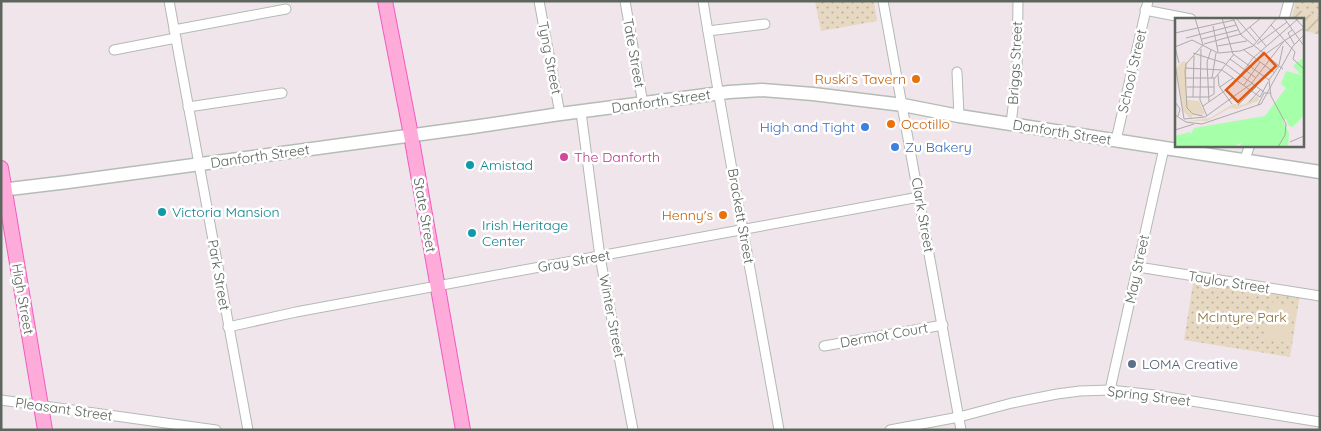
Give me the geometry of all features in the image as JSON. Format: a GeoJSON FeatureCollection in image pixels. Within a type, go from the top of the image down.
{"type":"FeatureCollection","features":[{"type":"Feature","properties":{"kind":"main road","name":"State Street"},"geometry":{"type":"LineString","coordinates":[[386,1],[463,430]]}},
{"type":"Feature","properties":{"kind":"main road","name":"High Street"},"geometry":{"type":"LineString","coordinates":[[1,168],[44,430]]}},
{"type":"Feature","properties":{"kind":"street","name":"Park Street"},"geometry":{"type":"LineString","coordinates":[[169,1],[248,430]]}},
{"type":"Feature","properties":{"kind":"street","name":"Tyng Street"},"geometry":{"type":"LineString","coordinates":[[539,1],[560,114]]}},
{"type":"Feature","properties":{"kind":"street","name":"Tate Street"},"geometry":{"type":"LineString","coordinates":[[625,1],[643,104]]}},
{"type":"Feature","properties":{"kind":"street","name":"Brackett Street"},"geometry":{"type":"LineString","coordinates":[[703,1],[779,430]]}},
{"type":"Feature","properties":{"kind":"street","name":"Clark Street"},"geometry":{"type":"LineString","coordinates":[[883,1],[961,430]]}},
{"type":"Feature","properties":{"kind":"street","name":"Briggs Street"},"geometry":{"type":"LineString","coordinates":[[1011,124],[1017,73],[1018,1]]}},
{"type":"Feature","properties":{"kind":"street"},"geometry":{"type":"LineString","coordinates":[[1284,18],[1289,1]]}},
{"type":"Feature","properties":{"kind":"street"},"geometry":{"type":"LineString","coordinates":[[1146,6],[1188,18]]}},
{"type":"Feature","properties":{"kind":"street","name":"School Street"},"geometry":{"type":"LineString","coordinates":[[1116,140],[1146,6]]}},
{"type":"Feature","properties":{"kind":"street"},"geometry":{"type":"LineString","coordinates":[[114,50],[286,9]]}},
{"type":"Feature","properties":{"kind":"street"},"geometry":{"type":"LineString","coordinates":[[708,31],[764,24]]}},
{"type":"Feature","properties":{"kind":"street"},"geometry":{"type":"LineString","coordinates":[[957,72],[959,116]]}},
{"type":"Feature","properties":{"kind":"street","name":"Danforth Street"},"geometry":{"type":"LineString","coordinates":[[3,189],[560,114],[762,90],[903,105],[959,116],[1320,172]]}},
{"type":"Feature","properties":{"kind":"street"},"geometry":{"type":"LineString","coordinates":[[188,107],[282,94]]}},
{"type":"Feature","properties":{"kind":"street","name":"Winter Street"},"geometry":{"type":"LineString","coordinates":[[581,112],[600,257],[633,430]]}},
{"type":"Feature","properties":{"kind":"street"},"geometry":{"type":"LineString","coordinates":[[1244,161],[1250,146]]}},
{"type":"Feature","properties":{"kind":"street","name":"May Street"},"geometry":{"type":"LineString","coordinates":[[1110,390],[1164,148]]}},
{"type":"Feature","properties":{"kind":"street","name":"Gray Street"},"geometry":{"type":"LineString","coordinates":[[228,327],[296,312],[919,197]]}},
{"type":"Feature","properties":{"kind":"street","name":"Taylor Street"},"geometry":{"type":"LineString","coordinates":[[1138,267],[1320,296]]}},
{"type":"Feature","properties":{"kind":"street","name":"Dermot Court"},"geometry":{"type":"LineString","coordinates":[[824,346],[943,325]]}},
{"type":"Feature","properties":{"kind":"street","name":"Spring Street"},"geometry":{"type":"LineString","coordinates":[[890,430],[959,417],[1012,403],[1057,394],[1110,390],[1155,395],[1320,422]]}},
{"type":"Feature","properties":{"kind":"street","name":"Pleasant Street"},"geometry":{"type":"LineString","coordinates":[[1,400],[216,430]]}},
{"type":"Feature","properties":{"kind":"green space"},"geometry":{"type":"Polygon","coordinates":[[[815,1],[874,1],[877,21],[821,31],[815,1]]]}},
{"type":"Feature","properties":{"kind":"green space"},"geometry":{"type":"Polygon","coordinates":[[[1295,1],[1320,1],[1320,18],[1294,8],[1295,1]]]}},
{"type":"Feature","properties":{"kind":"green space"},"geometry":{"type":"Polygon","coordinates":[[[1294,8],[1320,18],[1320,35],[1304,31],[1304,18],[1291,18],[1294,8]]]}},
{"type":"Feature","properties":{"kind":"green space","name":"McIntyre Park"},"geometry":{"type":"Polygon","coordinates":[[[1194,277],[1300,294],[1290,357],[1184,340],[1194,277]]]}},
{"type":"Feature","properties":{"kind":"green space"},"geometry":{"type":"Polygon","coordinates":[[[1271,302],[1295,306],[1288,343],[1264,339],[1271,302]]]}},
{"type":"Feature","properties":{"kind":"place","name":"Ruski’s Tavern"},"geometry":{"type":"Point","coordinates":[916,79]}},
{"type":"Feature","properties":{"kind":"place","name":"Ocotillo"},"geometry":{"type":"Point","coordinates":[891,124]}},
{"type":"Feature","properties":{"kind":"place","name":"High and Tight"},"geometry":{"type":"Point","coordinates":[865,127]}},
{"type":"Feature","properties":{"kind":"place","name":"Zu Bakery"},"geometry":{"type":"Point","coordinates":[895,147]}},
{"type":"Feature","properties":{"kind":"place","name":"The Danforth"},"geometry":{"type":"Point","coordinates":[564,157]}},
{"type":"Feature","properties":{"kind":"place","name":"Amistad"},"geometry":{"type":"Point","coordinates":[470,165]}},
{"type":"Feature","properties":{"kind":"place","name":"Victoria Mansion"},"geometry":{"type":"Point","coordinates":[162,212]}},
{"type":"Feature","properties":{"kind":"place","name":"Henny's"},"geometry":{"type":"Point","coordinates":[723,215]}},
{"type":"Feature","properties":{"kind":"place","name":"Irish Heritage Center"},"geometry":{"type":"Point","coordinates":[472,233]}},
{"type":"Feature","properties":{"kind":"place","name":"LOMA Creative"},"geometry":{"type":"Point","coordinates":[1132,364]}}]}
